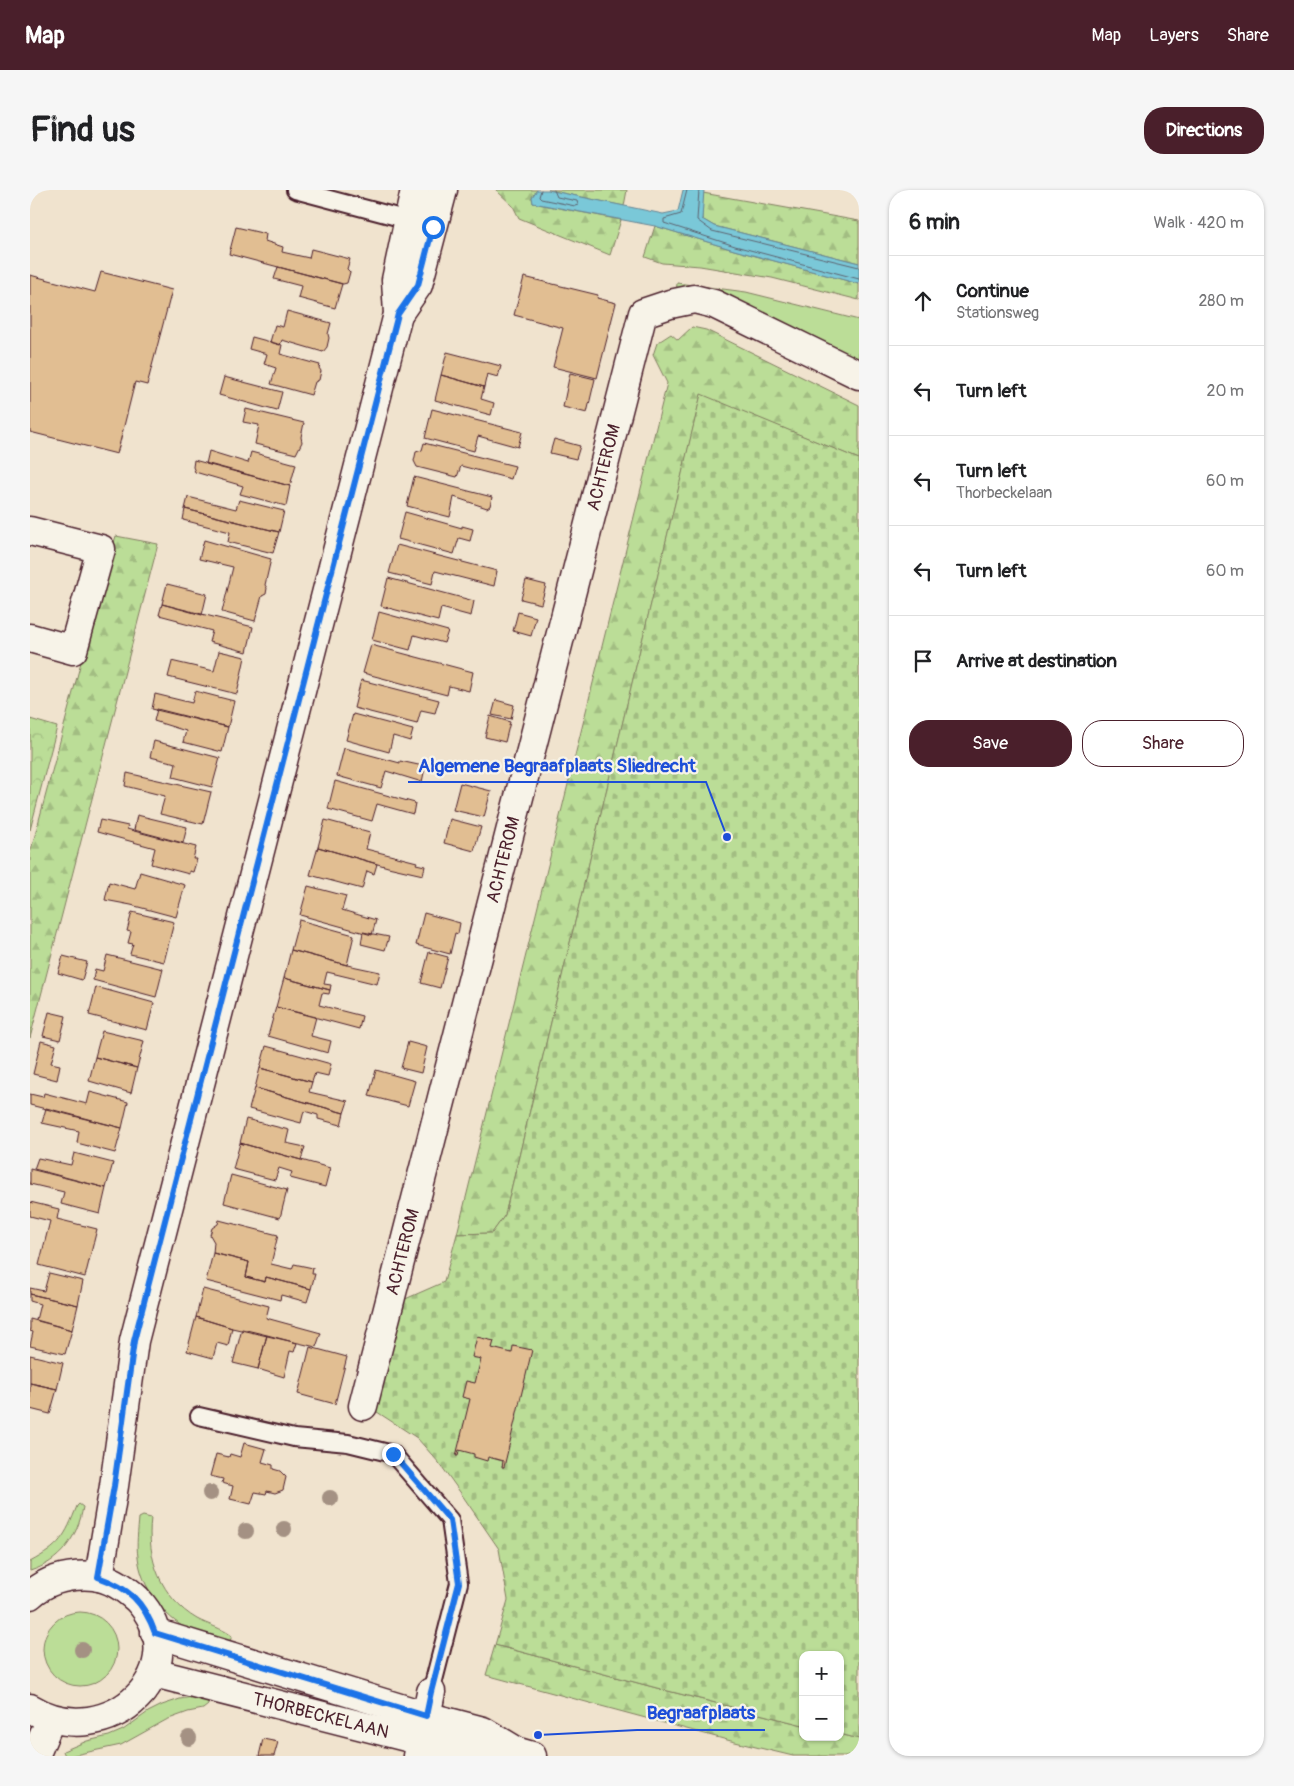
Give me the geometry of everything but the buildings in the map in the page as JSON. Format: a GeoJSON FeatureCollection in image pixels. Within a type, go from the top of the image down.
{"type":"FeatureCollection","features":[{"type":"Feature","properties":{"kind":"street"},"geometry":{"type":"LineString","coordinates":[[98,1577],[114,1486],[134,1341],[398,314],[418,285],[421,223],[415,190]]}},
{"type":"Feature","properties":{"kind":"street"},"geometry":{"type":"LineString","coordinates":[[421,223],[442,190]]}},
{"type":"Feature","properties":{"kind":"street","name":"ACHTEROM"},"geometry":{"type":"LineString","coordinates":[[364,1406],[643,313],[670,304],[694,299],[714,304],[859,375]]}},
{"type":"Feature","properties":{"kind":"street"},"geometry":{"type":"LineString","coordinates":[[30,531],[101,550],[73,650],[30,638]]}},
{"type":"Feature","properties":{"kind":"street"},"geometry":{"type":"LineString","coordinates":[[30,1595],[50,1582],[66,1577],[82,1575],[114,1582],[129,1591],[150,1617],[158,1647],[154,1674],[147,1691],[136,1705],[121,1717],[104,1724],[86,1728],[68,1727],[40,1715],[36,1756]]}},
{"type":"Feature","properties":{"kind":"street","name":"THORBECKELAAN"},"geometry":{"type":"LineString","coordinates":[[155,1633],[424,1726],[473,1754],[525,1754]]}},
{"type":"Feature","properties":{"kind":"street","name":"THORBECKELAAN"},"geometry":{"type":"LineString","coordinates":[[154,1674],[424,1726]]}},
{"type":"Feature","properties":{"kind":"lane"},"geometry":{"type":"LineString","coordinates":[[295,190],[421,223]]}},
{"type":"Feature","properties":{"kind":"lane"},"geometry":{"type":"LineString","coordinates":[[199,1416],[294,1438],[348,1443],[393,1454],[450,1520],[459,1583],[424,1726]]}},
{"type":"Feature","properties":{"kind":"green space"},"geometry":{"type":"Polygon","coordinates":[[[496,190],[537,190],[532,197],[533,203],[621,220],[610,255],[519,218],[513,206],[496,190]]]}},
{"type":"Feature","properties":{"kind":"green space"},"geometry":{"type":"Polygon","coordinates":[[[548,190],[627,190],[624,206],[548,190]]]}},
{"type":"Feature","properties":{"kind":"green space"},"geometry":{"type":"Polygon","coordinates":[[[703,193],[859,221],[859,263],[714,226],[702,219],[703,193]]]}},
{"type":"Feature","properties":{"kind":"green space"},"geometry":{"type":"Polygon","coordinates":[[[655,226],[859,284],[859,300],[772,278],[700,266],[662,263],[645,257],[655,226]]]}},
{"type":"Feature","properties":{"kind":"green space"},"geometry":{"type":"Polygon","coordinates":[[[677,283],[746,292],[859,320],[859,359],[715,293],[676,295],[677,283]]]}},
{"type":"Feature","properties":{"kind":"green space"},"geometry":{"type":"Polygon","coordinates":[[[692,327],[706,330],[859,405],[859,459],[701,395],[505,1215],[492,1233],[457,1234],[667,383],[653,355],[657,343],[671,334],[678,340],[692,327]]]}},
{"type":"Feature","properties":{"kind":"green space"},"geometry":{"type":"Polygon","coordinates":[[[701,394],[859,459],[859,1739],[844,1735],[844,1651],[799,1651],[799,1724],[495,1645],[508,1600],[499,1549],[440,1464],[417,1438],[374,1410],[403,1300],[444,1282],[457,1234],[492,1233],[505,1215],[701,394]]]}},
{"type":"Feature","properties":{"kind":"green space"},"geometry":{"type":"Polygon","coordinates":[[[116,536],[158,544],[30,1038],[30,854],[81,662],[89,623],[116,536]]]}},
{"type":"Feature","properties":{"kind":"green space"},"geometry":{"type":"Polygon","coordinates":[[[30,719],[57,727],[30,830],[30,719]]]}},
{"type":"Feature","properties":{"kind":"green space"},"geometry":{"type":"Polygon","coordinates":[[[79,1504],[83,1507],[81,1518],[66,1547],[59,1555],[41,1567],[30,1571],[30,1562],[48,1551],[60,1540],[79,1504]]]}},
{"type":"Feature","properties":{"kind":"green space"},"geometry":{"type":"Polygon","coordinates":[[[143,1516],[151,1518],[151,1548],[154,1562],[165,1588],[184,1610],[197,1619],[232,1636],[230,1641],[226,1643],[189,1630],[170,1617],[155,1600],[144,1579],[138,1557],[139,1518],[143,1516]]]}},
{"type":"Feature","properties":{"kind":"green space"},"geometry":{"type":"Polygon","coordinates":[[[80,1612],[94,1615],[106,1623],[114,1635],[117,1649],[114,1663],[106,1675],[94,1683],[80,1686],[66,1683],[54,1675],[46,1663],[43,1649],[46,1635],[54,1623],[66,1615],[80,1612]]]}},
{"type":"Feature","properties":{"kind":"green space"},"geometry":{"type":"Polygon","coordinates":[[[495,1645],[799,1724],[799,1741],[844,1741],[844,1735],[859,1739],[859,1756],[793,1756],[486,1675],[495,1645]]]}},
{"type":"Feature","properties":{"kind":"green space"},"geometry":{"type":"Polygon","coordinates":[[[203,1695],[208,1698],[208,1705],[203,1709],[166,1720],[121,1745],[65,1756],[63,1751],[87,1741],[109,1736],[123,1730],[148,1712],[162,1705],[180,1699],[203,1695]]]}},
{"type":"Feature","properties":{"kind":"water"},"geometry":{"type":"Polygon","coordinates":[[[537,190],[548,190],[663,214],[678,211],[683,190],[704,190],[702,219],[714,226],[859,263],[859,284],[655,226],[533,203],[532,197],[537,190]]]}},
{"type":"Feature","properties":{"kind":"place","name":"Algemene Begraafplaats Sliedrecht"},"geometry":{"type":"Point","coordinates":[727,837]}},
{"type":"Feature","properties":{"kind":"place","name":"Begraafplaats"},"geometry":{"type":"Point","coordinates":[538,1735]}},
{"type":"Feature","properties":{"kind":"route"},"geometry":{"type":"LineString","coordinates":[[393,1454],[450,1520],[459,1583],[426,1716],[155,1633],[150,1617],[129,1591],[114,1582],[98,1577],[114,1486],[134,1341],[398,314],[418,285],[433,227]]}}]}
